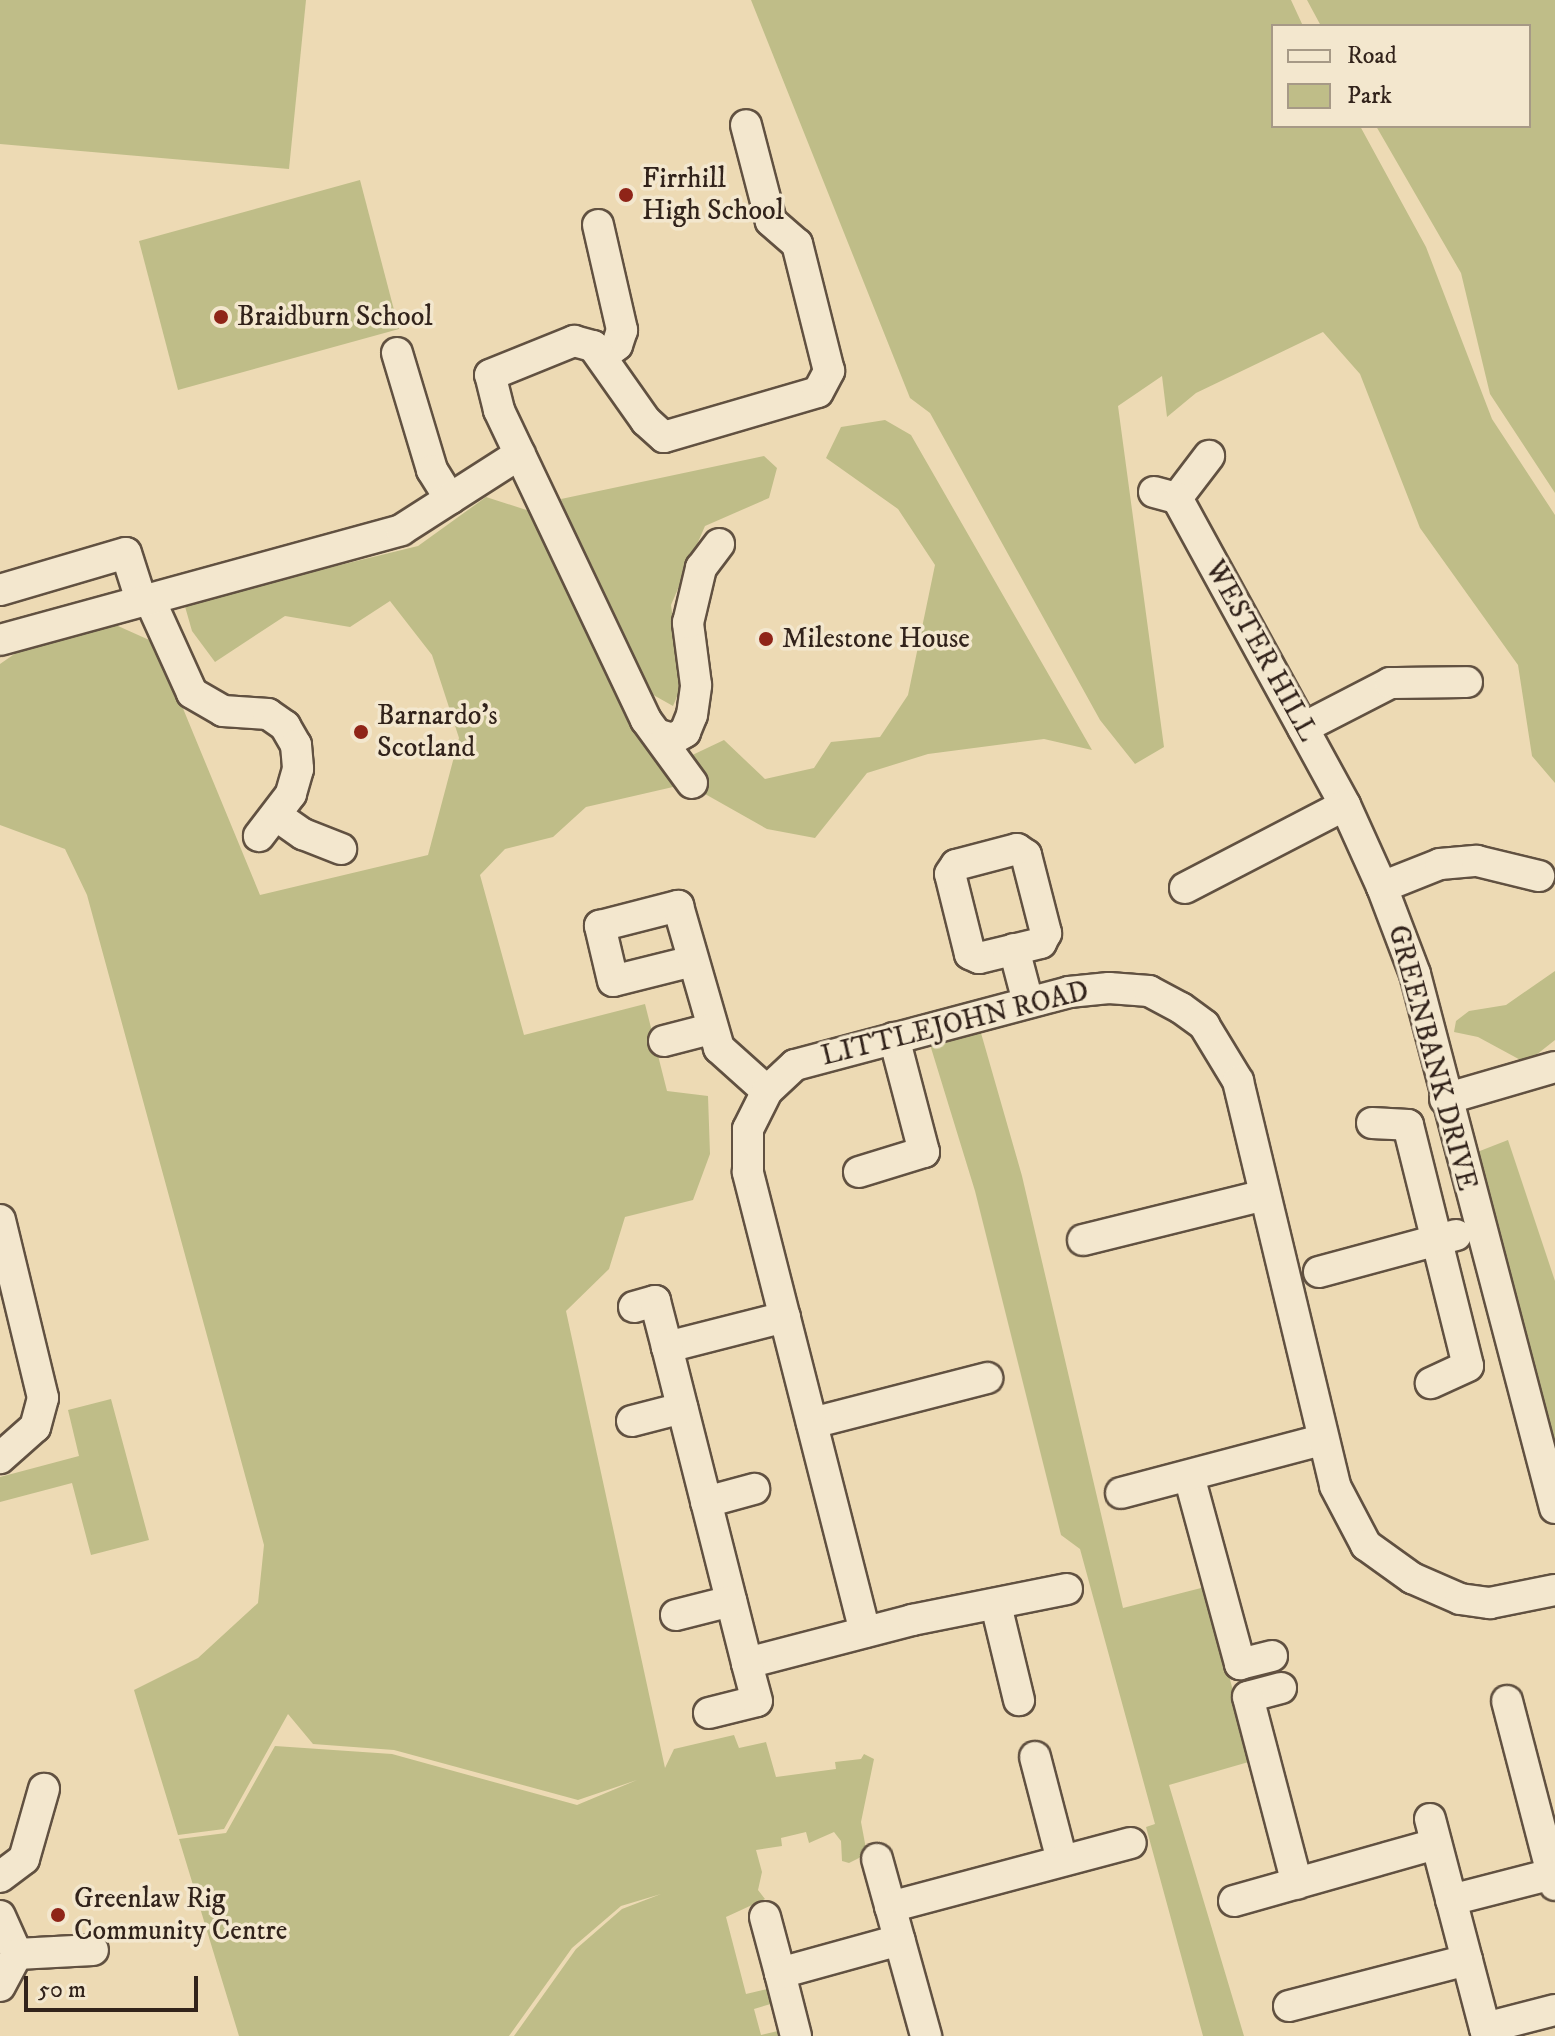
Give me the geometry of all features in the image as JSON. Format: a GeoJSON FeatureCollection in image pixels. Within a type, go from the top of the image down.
{"type":"FeatureCollection","features":[{"type":"Feature","properties":{"kind":"street"},"geometry":{"type":"LineString","coordinates":[[692,783],[646,720],[520,454],[490,375],[574,341],[593,346],[646,421],[664,437],[818,392],[829,371],[797,244],[771,221],[746,125]]}},
{"type":"Feature","properties":{"kind":"street"},"geometry":{"type":"LineString","coordinates":[[598,225],[622,330],[617,345],[603,356]]}},
{"type":"Feature","properties":{"kind":"street"},"geometry":{"type":"LineString","coordinates":[[397,353],[432,470],[450,499]]}},
{"type":"Feature","properties":{"kind":"street"},"geometry":{"type":"LineString","coordinates":[[2,630],[145,599],[401,530],[520,454]]}},
{"type":"Feature","properties":{"kind":"street","name":"WESTER HILL"},"geometry":{"type":"LineString","coordinates":[[1209,456],[1165,495],[1303,728],[1345,805],[1382,887]]}},
{"type":"Feature","properties":{"kind":"street"},"geometry":{"type":"LineString","coordinates":[[659,735],[673,739],[685,732],[692,715],[696,685],[688,623],[701,568],[719,544]]}},
{"type":"Feature","properties":{"kind":"street"},"geometry":{"type":"LineString","coordinates":[[0,590],[126,553],[145,599],[192,693],[219,724],[268,714],[285,726],[296,745],[298,769],[291,794],[268,826],[303,834],[341,849]]}},
{"type":"Feature","properties":{"kind":"street"},"geometry":{"type":"LineString","coordinates":[[1303,728],[1390,683],[1467,682]]}},
{"type":"Feature","properties":{"kind":"street"},"geometry":{"type":"LineString","coordinates":[[1185,888],[1345,805]]}},
{"type":"Feature","properties":{"kind":"street"},"geometry":{"type":"LineString","coordinates":[[1382,887],[1440,864],[1477,861],[1539,876]]}},
{"type":"Feature","properties":{"kind":"street","name":"GREENBANK DRIVE"},"geometry":{"type":"LineString","coordinates":[[1382,887],[1415,974],[1479,1229],[1555,1508]]}},
{"type":"Feature","properties":{"kind":"street"},"geometry":{"type":"LineString","coordinates":[[1014,949],[1028,1002]]}},
{"type":"Feature","properties":{"kind":"street"},"geometry":{"type":"LineString","coordinates":[[693,961],[710,1029],[733,1065],[767,1091]]}},
{"type":"Feature","properties":{"kind":"street","name":"LITTLEJOHN ROAD"},"geometry":{"type":"LineString","coordinates":[[865,1632],[744,1146],[767,1091],[795,1065],[1028,1002],[1109,988],[1149,991],[1204,1025],[1244,1098],[1322,1440],[1350,1522],[1387,1563],[1460,1599],[1490,1603],[1555,1590]]}},
{"type":"Feature","properties":{"kind":"street"},"geometry":{"type":"LineString","coordinates":[[664,1041],[710,1029]]}},
{"type":"Feature","properties":{"kind":"street"},"geometry":{"type":"LineString","coordinates":[[859,1172],[924,1152],[894,1038]]}},
{"type":"Feature","properties":{"kind":"street"},"geometry":{"type":"LineString","coordinates":[[1445,1099],[1555,1067]]}},
{"type":"Feature","properties":{"kind":"street"},"geometry":{"type":"LineString","coordinates":[[1372,1123],[1408,1125],[1468,1366],[1431,1383]]}},
{"type":"Feature","properties":{"kind":"street"},"geometry":{"type":"LineString","coordinates":[[1083,1240],[1265,1195]]}},
{"type":"Feature","properties":{"kind":"street"},"geometry":{"type":"LineString","coordinates":[[0,1220],[43,1398],[35,1427],[0,1458]]}},
{"type":"Feature","properties":{"kind":"street","name":"GREENBANK DRIVE"},"geometry":{"type":"LineString","coordinates":[[1319,1272],[1479,1229]]}},
{"type":"Feature","properties":{"kind":"street"},"geometry":{"type":"LineString","coordinates":[[634,1307],[655,1301],[757,1701],[709,1713]]}},
{"type":"Feature","properties":{"kind":"street"},"geometry":{"type":"LineString","coordinates":[[667,1347],[785,1317]]}},
{"type":"Feature","properties":{"kind":"street"},"geometry":{"type":"LineString","coordinates":[[812,1423],[987,1378]]}},
{"type":"Feature","properties":{"kind":"street"},"geometry":{"type":"LineString","coordinates":[[632,1421],[682,1408]]}},
{"type":"Feature","properties":{"kind":"street"},"geometry":{"type":"LineString","coordinates":[[1121,1493],[1322,1440]]}},
{"type":"Feature","properties":{"kind":"street"},"geometry":{"type":"LineString","coordinates":[[1189,1476],[1240,1664],[1272,1656]]}},
{"type":"Feature","properties":{"kind":"street"},"geometry":{"type":"LineString","coordinates":[[706,1502],[754,1489]]}},
{"type":"Feature","properties":{"kind":"street"},"geometry":{"type":"LineString","coordinates":[[747,1663],[865,1632],[1067,1589]]}},
{"type":"Feature","properties":{"kind":"street"},"geometry":{"type":"LineString","coordinates":[[676,1615],[731,1601]]}},
{"type":"Feature","properties":{"kind":"street"},"geometry":{"type":"LineString","coordinates":[[996,1605],[1019,1700]]}},
{"type":"Feature","properties":{"kind":"street"},"geometry":{"type":"LineString","coordinates":[[1281,1688],[1248,1697],[1297,1884]]}},
{"type":"Feature","properties":{"kind":"street"},"geometry":{"type":"LineString","coordinates":[[1451,1900],[1554,1880],[1507,1701]]}},
{"type":"Feature","properties":{"kind":"street"},"geometry":{"type":"LineString","coordinates":[[1035,1757],[1062,1861]]}},
{"type":"Feature","properties":{"kind":"street"},"geometry":{"type":"LineString","coordinates":[[0,1877],[24,1859],[44,1789]]}},
{"type":"Feature","properties":{"kind":"street"},"geometry":{"type":"LineString","coordinates":[[1234,1901],[1297,1884],[1433,1832],[1486,2032],[1555,2010]]}},
{"type":"Feature","properties":{"kind":"street"},"geometry":{"type":"LineString","coordinates":[[890,1907],[1131,1843]]}},
{"type":"Feature","properties":{"kind":"street"},"geometry":{"type":"LineString","coordinates":[[877,1859],[926,2036]]}},
{"type":"Feature","properties":{"kind":"street"},"geometry":{"type":"LineString","coordinates":[[0,1916],[17,1954]]}},
{"type":"Feature","properties":{"kind":"street"},"geometry":{"type":"LineString","coordinates":[[765,1917],[796,2036]]}},
{"type":"Feature","properties":{"kind":"street"},"geometry":{"type":"LineString","coordinates":[[780,1973],[900,1940]]}},
{"type":"Feature","properties":{"kind":"street"},"geometry":{"type":"LineString","coordinates":[[17,1954],[93,1950]]}},
{"type":"Feature","properties":{"kind":"street"},"geometry":{"type":"LineString","coordinates":[[0,1986],[17,1954]]}},
{"type":"Feature","properties":{"kind":"street"},"geometry":{"type":"LineString","coordinates":[[1289,2006],[1467,1960]]}},
{"type":"Feature","properties":{"kind":"green space"},"geometry":{"type":"Polygon","coordinates":[[[0,0],[306,0],[289,169],[0,144],[0,0]]]}},
{"type":"Feature","properties":{"kind":"green space"},"geometry":{"type":"Polygon","coordinates":[[[751,0],[1291,0],[1302,24],[1271,24],[1271,128],[1361,128],[1426,247],[1492,419],[1555,515],[1555,783],[1532,756],[1518,665],[1420,528],[1360,374],[1323,332],[1196,393],[1167,417],[1162,376],[1118,406],[1164,747],[1135,764],[1100,720],[930,413],[910,398],[751,0]]]}},
{"type":"Feature","properties":{"kind":"green space"},"geometry":{"type":"Polygon","coordinates":[[[1307,0],[1555,0],[1555,493],[1490,394],[1461,273],[1377,128],[1531,128],[1531,24],[1320,24],[1307,0]]]}},
{"type":"Feature","properties":{"kind":"green space"},"geometry":{"type":"Polygon","coordinates":[[[360,180],[399,329],[178,390],[139,241],[360,180]]]}},
{"type":"Feature","properties":{"kind":"green space"},"geometry":{"type":"Polygon","coordinates":[[[885,420],[911,435],[1092,750],[1044,739],[928,754],[867,773],[815,838],[767,829],[698,790],[673,787],[586,807],[553,837],[505,849],[480,875],[524,1035],[645,1004],[667,1091],[708,1096],[710,1154],[693,1200],[625,1217],[609,1269],[566,1311],[665,1768],[674,1749],[734,1735],[739,1748],[766,1742],[776,1777],[836,1769],[835,1762],[861,1759],[864,1754],[874,1759],[861,1822],[867,1854],[849,1863],[842,1861],[841,1841],[834,1832],[809,1843],[806,1832],[781,1838],[782,1846],[756,1850],[762,1872],[758,1890],[765,1899],[726,1917],[746,1994],[772,1988],[774,2003],[754,2009],[761,2035],[782,2030],[783,2036],[514,2036],[576,1949],[622,1909],[661,1894],[621,1906],[572,1948],[509,2036],[239,2036],[179,1839],[226,1833],[275,1746],[392,1754],[577,1805],[637,1780],[578,1800],[394,1750],[313,1744],[288,1714],[224,1829],[178,1835],[134,1690],[198,1658],[258,1603],[264,1545],[87,895],[65,849],[0,825],[0,664],[23,648],[109,622],[156,643],[260,895],[428,855],[459,738],[432,655],[390,601],[350,627],[285,616],[215,662],[192,631],[184,603],[418,546],[486,497],[542,515],[665,768],[724,740],[765,779],[814,768],[831,742],[880,737],[908,695],[935,565],[898,509],[826,458],[841,427],[885,420]]]}},
{"type":"Feature","properties":{"kind":"green space"},"geometry":{"type":"Polygon","coordinates":[[[764,456],[777,468],[769,498],[705,526],[671,605],[682,685],[673,706],[648,692],[603,606],[561,499],[764,456]]]}},
{"type":"Feature","properties":{"kind":"green space"},"geometry":{"type":"Polygon","coordinates":[[[1555,971],[1555,1040],[1526,1063],[1478,1037],[1454,1032],[1456,1021],[1469,1011],[1506,1005],[1555,971]]]}},
{"type":"Feature","properties":{"kind":"green space"},"geometry":{"type":"Polygon","coordinates":[[[979,1026],[1022,1176],[1123,1608],[1205,1587],[1252,1761],[1169,1785],[1244,2036],[1203,2036],[1146,1827],[1155,1824],[1080,1549],[1061,1535],[975,1191],[928,1038],[979,1026]]]}},
{"type":"Feature","properties":{"kind":"green space"},"geometry":{"type":"Polygon","coordinates":[[[1508,1140],[1555,1281],[1555,1457],[1467,1156],[1508,1140]]]}},
{"type":"Feature","properties":{"kind":"green space"},"geometry":{"type":"Polygon","coordinates":[[[111,1399],[149,1540],[91,1555],[72,1483],[0,1502],[0,1477],[79,1456],[68,1410],[111,1399]]]}},
{"type":"Feature","properties":{"kind":"place","name":"Firrhill High School"},"geometry":{"type":"Point","coordinates":[626,195]}},
{"type":"Feature","properties":{"kind":"place","name":"Braidburn School"},"geometry":{"type":"Point","coordinates":[221,317]}},
{"type":"Feature","properties":{"kind":"place","name":"Milestone House"},"geometry":{"type":"Point","coordinates":[766,639]}},
{"type":"Feature","properties":{"kind":"place","name":"Barnardo's Scotland"},"geometry":{"type":"Point","coordinates":[361,732]}},
{"type":"Feature","properties":{"kind":"place","name":"Greenlaw Rig Community Centre"},"geometry":{"type":"Point","coordinates":[58,1915]}}]}
